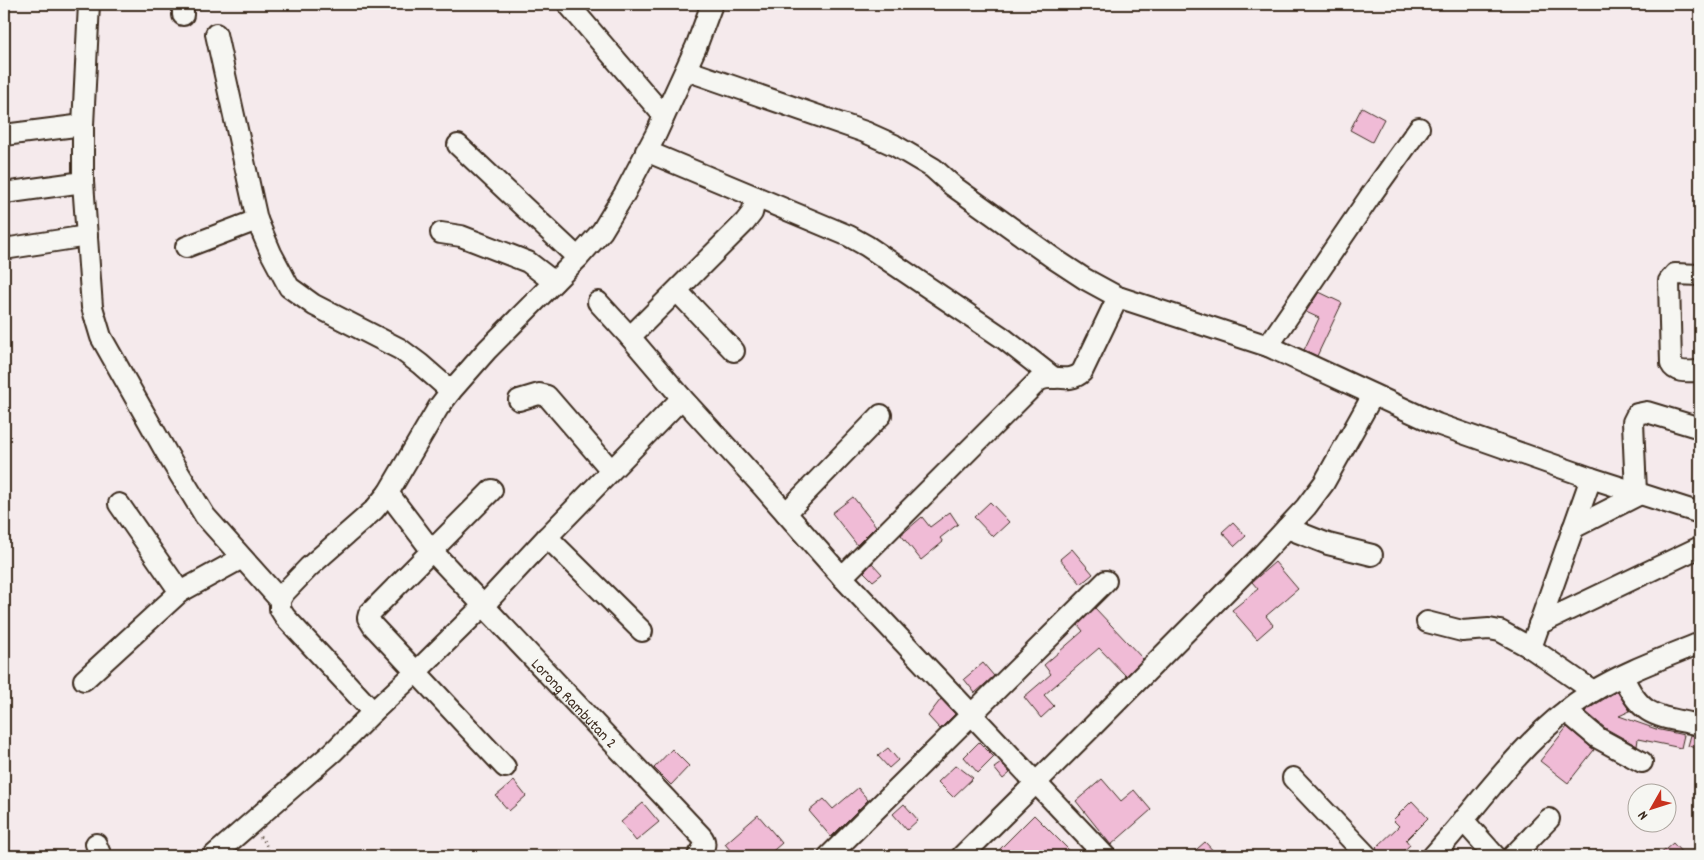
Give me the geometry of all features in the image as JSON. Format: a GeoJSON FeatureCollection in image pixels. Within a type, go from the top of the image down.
{"type":"FeatureCollection","features":[{"type":"Feature","properties":{"kind":"street"},"geometry":{"type":"LineString","coordinates":[[89,4],[83,126],[83,182],[92,307],[101,338],[166,452],[206,516],[280,600]]}},
{"type":"Feature","properties":{"kind":"street"},"geometry":{"type":"LineString","coordinates":[[568,4],[664,116]]}},
{"type":"Feature","properties":{"kind":"street"},"geometry":{"type":"LineString","coordinates":[[373,712],[285,617],[280,609],[280,600],[284,593],[309,567],[368,516],[388,493],[438,408],[451,391],[487,350],[578,258],[602,231],[617,207],[664,116],[686,70],[712,4]]}},
{"type":"Feature","properties":{"kind":"street"},"geometry":{"type":"LineString","coordinates":[[216,34],[257,220],[286,282],[292,291],[314,305],[400,349],[451,391]]}},
{"type":"Feature","properties":{"kind":"street"},"geometry":{"type":"LineString","coordinates":[[686,70],[865,132],[894,145],[933,168],[953,186],[1056,260],[1085,279],[1118,296],[1268,346],[1437,424],[1638,494],[1700,513]]}},
{"type":"Feature","properties":{"kind":"street"},"geometry":{"type":"LineString","coordinates":[[4,134],[83,126]]}},
{"type":"Feature","properties":{"kind":"street"},"geometry":{"type":"LineString","coordinates":[[1268,346],[1370,195],[1419,128]]}},
{"type":"Feature","properties":{"kind":"street"},"geometry":{"type":"LineString","coordinates":[[458,145],[578,258]]}},
{"type":"Feature","properties":{"kind":"street"},"geometry":{"type":"LineString","coordinates":[[646,151],[849,236],[867,246],[1003,338],[1054,378]]}},
{"type":"Feature","properties":{"kind":"street"},"geometry":{"type":"LineString","coordinates":[[4,193],[83,182]]}},
{"type":"Feature","properties":{"kind":"street"},"geometry":{"type":"LineString","coordinates":[[630,337],[749,217],[754,209],[756,198]]}},
{"type":"Feature","properties":{"kind":"street"},"geometry":{"type":"LineString","coordinates":[[186,247],[257,220]]}},
{"type":"Feature","properties":{"kind":"street"},"geometry":{"type":"LineString","coordinates":[[441,233],[461,236],[528,262],[554,282]]}},
{"type":"Feature","properties":{"kind":"street"},"geometry":{"type":"LineString","coordinates":[[4,249],[87,236]]}},
{"type":"Feature","properties":{"kind":"street"},"geometry":{"type":"LineString","coordinates":[[1700,275],[1675,274],[1669,281],[1671,364],[1679,371],[1700,371]]}},
{"type":"Feature","properties":{"kind":"street"},"geometry":{"type":"LineString","coordinates":[[677,291],[734,351]]}},
{"type":"Feature","properties":{"kind":"street"},"geometry":{"type":"LineString","coordinates":[[842,577],[1028,390],[1041,380],[1073,378],[1082,372],[1118,296]]}},
{"type":"Feature","properties":{"kind":"street"},"geometry":{"type":"LineString","coordinates":[[598,302],[842,577],[1106,856]]}},
{"type":"Feature","properties":{"kind":"street"},"geometry":{"type":"LineString","coordinates":[[519,400],[539,394],[547,396],[611,470]]}},
{"type":"Feature","properties":{"kind":"street"},"geometry":{"type":"LineString","coordinates":[[962,856],[1090,729],[1306,507],[1324,483],[1373,395]]}},
{"type":"Feature","properties":{"kind":"street"},"geometry":{"type":"LineString","coordinates":[[214,856],[333,752],[416,672],[484,605],[611,470],[682,398]]}},
{"type":"Feature","properties":{"kind":"street"},"geometry":{"type":"LineString","coordinates":[[1638,494],[1633,422],[1637,414],[1647,412],[1700,428]]}},
{"type":"Feature","properties":{"kind":"street"},"geometry":{"type":"LineString","coordinates":[[786,513],[881,415]]}},
{"type":"Feature","properties":{"kind":"street"},"geometry":{"type":"LineString","coordinates":[[1531,648],[1591,478]]}},
{"type":"Feature","properties":{"kind":"street"},"geometry":{"type":"LineString","coordinates":[[492,490],[369,614],[368,618],[372,626],[505,767]]}},
{"type":"Feature","properties":{"kind":"street","name":"Lorong Rambutan 2"},"geometry":{"type":"LineString","coordinates":[[388,493],[432,551],[702,836],[705,840],[705,846],[698,856]]}},
{"type":"Feature","properties":{"kind":"street"},"geometry":{"type":"LineString","coordinates":[[1573,528],[1638,494]]}},
{"type":"Feature","properties":{"kind":"street"},"geometry":{"type":"LineString","coordinates":[[118,504],[180,592]]}},
{"type":"Feature","properties":{"kind":"street"},"geometry":{"type":"LineString","coordinates":[[1287,528],[1328,544],[1372,555]]}},
{"type":"Feature","properties":{"kind":"street"},"geometry":{"type":"LineString","coordinates":[[547,537],[642,630]]}},
{"type":"Feature","properties":{"kind":"street"},"geometry":{"type":"LineString","coordinates":[[1539,624],[1700,548]]}},
{"type":"Feature","properties":{"kind":"street"},"geometry":{"type":"LineString","coordinates":[[84,680],[180,592],[242,558]]}},
{"type":"Feature","properties":{"kind":"street"},"geometry":{"type":"LineString","coordinates":[[829,856],[1106,581]]}},
{"type":"Feature","properties":{"kind":"street"},"geometry":{"type":"LineString","coordinates":[[1427,622],[1462,631],[1489,629],[1500,631],[1531,648],[1593,691]]}},
{"type":"Feature","properties":{"kind":"street"},"geometry":{"type":"LineString","coordinates":[[1433,856],[1508,767],[1566,711],[1593,691],[1700,642]]}},
{"type":"Feature","properties":{"kind":"street"},"geometry":{"type":"LineString","coordinates":[[1623,676],[1629,691],[1643,708],[1658,716],[1698,722]]}},
{"type":"Feature","properties":{"kind":"street"},"geometry":{"type":"LineString","coordinates":[[1566,711],[1598,738],[1642,762]]}},
{"type":"Feature","properties":{"kind":"street"},"geometry":{"type":"LineString","coordinates":[[1293,778],[1367,856]]}},
{"type":"Feature","properties":{"kind":"street"},"geometry":{"type":"LineString","coordinates":[[1513,856],[1550,819]]}},
{"type":"Feature","properties":{"kind":"street"},"geometry":{"type":"LineString","coordinates":[[1463,820],[1495,856]]}},
{"type":"Feature","properties":{"kind":"path"},"geometry":{"type":"LineString","coordinates":[[248,826],[265,842],[270,856]]}},
{"type":"Feature","properties":{"kind":"building"},"geometry":{"type":"Polygon","coordinates":[[[1362,107],[1384,119],[1372,142],[1350,130],[1362,107]]]}},
{"type":"Feature","properties":{"kind":"building"},"geometry":{"type":"Polygon","coordinates":[[[1319,292],[1342,303],[1317,356],[1304,350],[1319,318],[1306,312],[1319,292]]]}},
{"type":"Feature","properties":{"kind":"building"},"geometry":{"type":"Polygon","coordinates":[[[853,497],[876,526],[857,545],[832,513],[853,497]]]}},
{"type":"Feature","properties":{"kind":"building"},"geometry":{"type":"Polygon","coordinates":[[[990,502],[1009,522],[993,537],[974,517],[990,502]]]}},
{"type":"Feature","properties":{"kind":"building"},"geometry":{"type":"Polygon","coordinates":[[[950,512],[958,524],[940,538],[943,542],[921,560],[901,535],[922,517],[930,527],[950,512]]]}},
{"type":"Feature","properties":{"kind":"building"},"geometry":{"type":"Polygon","coordinates":[[[1233,522],[1246,536],[1235,546],[1222,532],[1233,522]]]}},
{"type":"Feature","properties":{"kind":"building"},"geometry":{"type":"Polygon","coordinates":[[[1072,549],[1093,574],[1081,584],[1060,559],[1072,549]]]}},
{"type":"Feature","properties":{"kind":"building"},"geometry":{"type":"Polygon","coordinates":[[[1275,562],[1298,589],[1266,616],[1273,625],[1257,639],[1232,610],[1258,589],[1252,582],[1275,562]]]}},
{"type":"Feature","properties":{"kind":"building"},"geometry":{"type":"Polygon","coordinates":[[[872,563],[882,574],[873,581],[864,572],[872,563]]]}},
{"type":"Feature","properties":{"kind":"building"},"geometry":{"type":"Polygon","coordinates":[[[1095,608],[1143,659],[1126,676],[1099,648],[1044,695],[1054,706],[1041,718],[1024,697],[1051,674],[1044,665],[1083,631],[1078,625],[1095,608]]]}},
{"type":"Feature","properties":{"kind":"building"},"geometry":{"type":"Polygon","coordinates":[[[983,663],[994,676],[975,693],[964,679],[983,663]]]}},
{"type":"Feature","properties":{"kind":"building"},"geometry":{"type":"Polygon","coordinates":[[[1617,691],[1630,711],[1619,716],[1656,729],[1684,735],[1681,748],[1638,739],[1637,746],[1605,728],[1585,711],[1617,691]]]}},
{"type":"Feature","properties":{"kind":"building"},"geometry":{"type":"Polygon","coordinates":[[[941,699],[955,714],[940,729],[928,716],[941,699]]]}},
{"type":"Feature","properties":{"kind":"building"},"geometry":{"type":"Polygon","coordinates":[[[1567,727],[1594,750],[1568,783],[1540,761],[1567,727]]]}},
{"type":"Feature","properties":{"kind":"building"},"geometry":{"type":"Polygon","coordinates":[[[1691,735],[1700,737],[1700,749],[1688,746],[1691,735]]]}},
{"type":"Feature","properties":{"kind":"building"},"geometry":{"type":"Polygon","coordinates":[[[979,742],[994,757],[978,773],[964,757],[979,742]]]}},
{"type":"Feature","properties":{"kind":"building"},"geometry":{"type":"Polygon","coordinates":[[[888,748],[898,760],[889,768],[878,756],[888,748]]]}},
{"type":"Feature","properties":{"kind":"building"},"geometry":{"type":"Polygon","coordinates":[[[672,749],[689,766],[671,785],[654,768],[672,749]]]}},
{"type":"Feature","properties":{"kind":"building"},"geometry":{"type":"Polygon","coordinates":[[[1001,763],[1010,773],[1003,779],[994,768],[1001,763]]]}},
{"type":"Feature","properties":{"kind":"building"},"geometry":{"type":"Polygon","coordinates":[[[956,765],[973,778],[953,797],[938,782],[956,765]]]}},
{"type":"Feature","properties":{"kind":"building"},"geometry":{"type":"Polygon","coordinates":[[[1102,779],[1121,801],[1134,790],[1151,810],[1111,845],[1076,801],[1102,779]]]}},
{"type":"Feature","properties":{"kind":"building"},"geometry":{"type":"Polygon","coordinates":[[[514,781],[526,796],[509,811],[496,796],[514,781]]]}},
{"type":"Feature","properties":{"kind":"building"},"geometry":{"type":"Polygon","coordinates":[[[858,788],[868,800],[831,837],[809,811],[824,799],[833,809],[858,788]]]}},
{"type":"Feature","properties":{"kind":"building"},"geometry":{"type":"Polygon","coordinates":[[[1412,801],[1428,818],[1406,840],[1410,845],[1398,856],[1379,856],[1376,848],[1399,826],[1393,820],[1412,801]]]}},
{"type":"Feature","properties":{"kind":"building"},"geometry":{"type":"Polygon","coordinates":[[[643,803],[659,822],[636,841],[621,822],[643,803]]]}},
{"type":"Feature","properties":{"kind":"building"},"geometry":{"type":"Polygon","coordinates":[[[904,804],[918,820],[907,830],[893,814],[904,804]]]}},
{"type":"Feature","properties":{"kind":"building"},"geometry":{"type":"Polygon","coordinates":[[[758,815],[782,843],[767,856],[735,856],[725,844],[758,815]]]}},
{"type":"Feature","properties":{"kind":"building"},"geometry":{"type":"Polygon","coordinates":[[[1034,815],[1075,856],[993,856],[1034,815]]]}},
{"type":"Feature","properties":{"kind":"building"},"geometry":{"type":"Polygon","coordinates":[[[1205,842],[1218,856],[1189,856],[1205,842]]]}},
{"type":"Feature","properties":{"kind":"building"},"geometry":{"type":"Polygon","coordinates":[[[1673,843],[1685,856],[1658,856],[1673,843]]]}}]}
